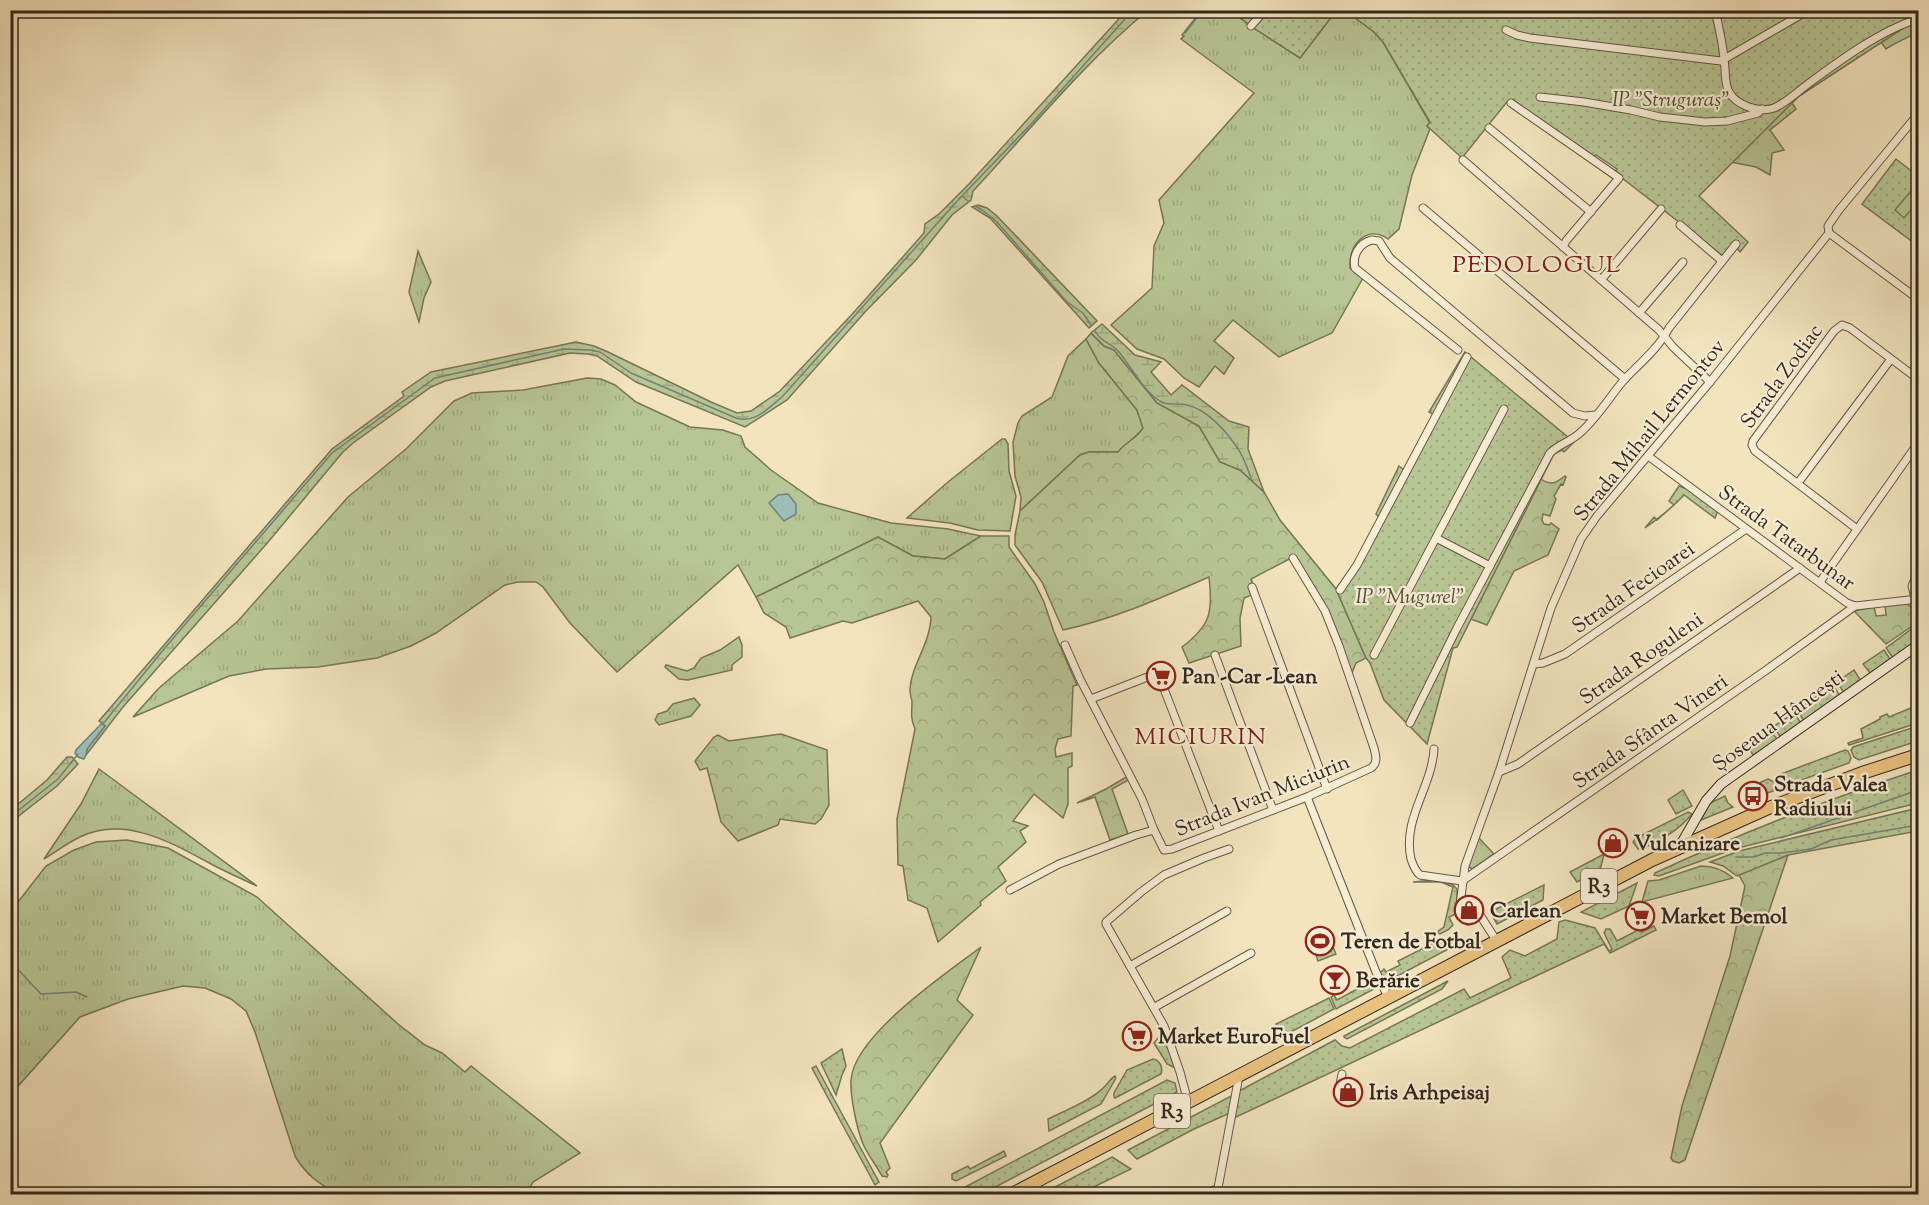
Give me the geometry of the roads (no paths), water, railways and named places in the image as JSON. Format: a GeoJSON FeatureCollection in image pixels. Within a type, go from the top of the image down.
{"type":"FeatureCollection","features":[{"type":"Feature","properties":{"kind":"highway","name":"R3"},"geometry":{"type":"LineString","coordinates":[[1012,1194],[1628,871],[1680,846],[1796,797],[1918,755]]}},
{"type":"Feature","properties":{"kind":"street"},"geometry":{"type":"LineString","coordinates":[[1251,26],[1265,10]]}},
{"type":"Feature","properties":{"kind":"street"},"geometry":{"type":"LineString","coordinates":[[1715,10],[1727,87],[1731,96],[1752,108],[1762,109],[1770,109],[1782,104],[1887,32],[1902,24],[1918,20]]}},
{"type":"Feature","properties":{"kind":"street"},"geometry":{"type":"LineString","coordinates":[[1506,30],[1530,38],[1720,61],[1809,10]]}},
{"type":"Feature","properties":{"kind":"street"},"geometry":{"type":"LineString","coordinates":[[1540,97],[1705,122],[1727,121],[1758,113],[1762,109]]}},
{"type":"Feature","properties":{"kind":"street"},"geometry":{"type":"LineString","coordinates":[[1511,103],[1619,178],[1563,247]]}},
{"type":"Feature","properties":{"kind":"street","name":"Strada Mihail Lermontov"},"geometry":{"type":"LineString","coordinates":[[1496,940],[1480,915],[1468,921],[1460,905],[1465,866],[1499,772],[1551,608],[1581,539],[1597,516],[1710,382],[1829,232],[1828,226],[1839,210],[1918,114]]}},
{"type":"Feature","properties":{"kind":"street"},"geometry":{"type":"LineString","coordinates":[[1489,128],[1591,212]]}},
{"type":"Feature","properties":{"kind":"street"},"geometry":{"type":"LineString","coordinates":[[1463,160],[1639,313],[1710,382]]}},
{"type":"Feature","properties":{"kind":"street"},"geometry":{"type":"LineString","coordinates":[[1423,208],[1625,379]]}},
{"type":"Feature","properties":{"kind":"street"},"geometry":{"type":"LineString","coordinates":[[1601,280],[1661,209]]}},
{"type":"Feature","properties":{"kind":"street"},"geometry":{"type":"LineString","coordinates":[[1680,225],[1722,261]]}},
{"type":"Feature","properties":{"kind":"street"},"geometry":{"type":"LineString","coordinates":[[1829,232],[1918,299]]}},
{"type":"Feature","properties":{"kind":"street"},"geometry":{"type":"LineString","coordinates":[[1458,350],[1355,268],[1355,258],[1361,246],[1367,241],[1379,242],[1390,258],[1568,409],[1581,416],[1596,415]]}},
{"type":"Feature","properties":{"kind":"street"},"geometry":{"type":"LineString","coordinates":[[1410,723],[1550,453],[1578,435],[1596,415],[1664,336],[1736,244]]}},
{"type":"Feature","properties":{"kind":"street"},"geometry":{"type":"LineString","coordinates":[[1639,313],[1683,262]]}},
{"type":"Feature","properties":{"kind":"street","name":"Strada Zodiac"},"geometry":{"type":"LineString","coordinates":[[1857,529],[1755,451],[1752,445],[1838,327],[1845,326],[1918,379]]}},
{"type":"Feature","properties":{"kind":"street"},"geometry":{"type":"LineString","coordinates":[[1340,590],[1357,565],[1467,357]]}},
{"type":"Feature","properties":{"kind":"street"},"geometry":{"type":"LineString","coordinates":[[1798,483],[1891,359]]}},
{"type":"Feature","properties":{"kind":"street"},"geometry":{"type":"LineString","coordinates":[[1374,655],[1504,409]]}},
{"type":"Feature","properties":{"kind":"street"},"geometry":{"type":"LineString","coordinates":[[1820,582],[1918,443]]}},
{"type":"Feature","properties":{"kind":"street","name":"Strada Tatarbunar"},"geometry":{"type":"LineString","coordinates":[[1648,456],[1847,603],[1855,606],[1917,599]]}},
{"type":"Feature","properties":{"kind":"street","name":"Strada Fecioarei"},"geometry":{"type":"LineString","coordinates":[[1534,664],[1543,663],[1565,654],[1746,529]]}},
{"type":"Feature","properties":{"kind":"street"},"geometry":{"type":"LineString","coordinates":[[1436,538],[1490,566]]}},
{"type":"Feature","properties":{"kind":"street","name":"Strada Ivan Miciurin"},"geometry":{"type":"LineString","coordinates":[[1010,890],[1059,864],[1154,830],[1164,850],[1172,849],[1327,789],[1371,768],[1376,763],[1376,755],[1339,646],[1319,599],[1293,558]]}},
{"type":"Feature","properties":{"kind":"street","name":"Strada Roguleni"},"geometry":{"type":"LineString","coordinates":[[1499,772],[1518,764],[1800,568]]}},
{"type":"Feature","properties":{"kind":"street"},"geometry":{"type":"LineString","coordinates":[[1917,599],[1912,586],[1918,572]]}},
{"type":"Feature","properties":{"kind":"street"},"geometry":{"type":"LineString","coordinates":[[1252,588],[1327,789]]}},
{"type":"Feature","properties":{"kind":"street","name":"Strada Sfânta Vineri"},"geometry":{"type":"LineString","coordinates":[[1462,881],[1855,606]]}},
{"type":"Feature","properties":{"kind":"street"},"geometry":{"type":"LineString","coordinates":[[1065,645],[1090,699],[1138,789],[1154,830]]}},
{"type":"Feature","properties":{"kind":"street","name":"Șoseaua Hâncești"},"geometry":{"type":"LineString","coordinates":[[1680,846],[1706,801],[1720,784],[1918,645]]}},
{"type":"Feature","properties":{"kind":"street"},"geometry":{"type":"LineString","coordinates":[[1215,656],[1273,810]]}},
{"type":"Feature","properties":{"kind":"street"},"geometry":{"type":"LineString","coordinates":[[1090,699],[1157,674],[1161,678],[1219,831]]}},
{"type":"Feature","properties":{"kind":"street"},"geometry":{"type":"LineString","coordinates":[[1434,749],[1433,764],[1412,820],[1409,849],[1413,865],[1420,875],[1462,881]]}},
{"type":"Feature","properties":{"kind":"street"},"geometry":{"type":"LineString","coordinates":[[1307,797],[1388,997]]}},
{"type":"Feature","properties":{"kind":"street"},"geometry":{"type":"LineString","coordinates":[[1188,1102],[1170,1041],[1155,1007],[1106,922],[1157,879],[1177,868],[1229,849]]}},
{"type":"Feature","properties":{"kind":"street"},"geometry":{"type":"LineString","coordinates":[[1130,966],[1227,911]]}},
{"type":"Feature","properties":{"kind":"street"},"geometry":{"type":"LineString","coordinates":[[1155,1007],[1251,953]]}},
{"type":"Feature","properties":{"kind":"street"},"geometry":{"type":"LineString","coordinates":[[1338,1095],[1341,1074]]}},
{"type":"Feature","properties":{"kind":"street"},"geometry":{"type":"LineString","coordinates":[[1207,1194],[1218,1191],[1239,1075]]}},
{"type":"Feature","properties":{"kind":"water"},"geometry":{"type":"Polygon","coordinates":[[[788,494],[796,504],[796,514],[784,521],[769,503],[778,495],[788,494]]]}},
{"type":"Feature","properties":{"kind":"water"},"geometry":{"type":"Polygon","coordinates":[[[102,723],[105,726],[87,749],[84,759],[78,757],[76,750],[102,723]]]}},
{"type":"Feature","properties":{"kind":"waterway"},"geometry":{"type":"LineString","coordinates":[[102,725],[332,453],[435,378],[564,349],[590,350],[600,352],[631,373],[736,418],[749,419],[761,414],[782,397],[959,199],[1032,123],[1133,10]]}},
{"type":"Feature","properties":{"kind":"waterway"},"geometry":{"type":"LineString","coordinates":[[1185,33],[1203,10]]}},
{"type":"Feature","properties":{"kind":"waterway"},"geometry":{"type":"LineString","coordinates":[[962,196],[968,201]]}},
{"type":"Feature","properties":{"kind":"waterway"},"geometry":{"type":"LineString","coordinates":[[975,206],[996,221],[1067,302],[1083,313],[1091,325]]}},
{"type":"Feature","properties":{"kind":"waterway"},"geometry":{"type":"LineString","coordinates":[[1095,331],[1100,338],[1119,352],[1145,388],[1158,400],[1167,404],[1184,404],[1194,407],[1216,422],[1240,452],[1251,478]]}},
{"type":"Feature","properties":{"kind":"waterway"},"geometry":{"type":"LineString","coordinates":[[10,817],[58,779],[78,754]]}},
{"type":"Feature","properties":{"kind":"waterway"},"geometry":{"type":"LineString","coordinates":[[1781,838],[1918,790]]}},
{"type":"Feature","properties":{"kind":"waterway"},"geometry":{"type":"LineString","coordinates":[[1736,857],[1754,857],[1765,853],[1811,849],[1831,840],[1918,825]]}},
{"type":"Feature","properties":{"kind":"waterway"},"geometry":{"type":"LineString","coordinates":[[10,961],[41,994],[76,992],[87,997]]}},
{"type":"Feature","properties":{"kind":"place","name":"Pan -Car -Lean"},"geometry":{"type":"Point","coordinates":[1161,676]}},
{"type":"Feature","properties":{"kind":"place","name":"Strada Valea Radiului"},"geometry":{"type":"Point","coordinates":[1753,796]}},
{"type":"Feature","properties":{"kind":"place","name":"Vulcanizare"},"geometry":{"type":"Point","coordinates":[1613,843]}},
{"type":"Feature","properties":{"kind":"place","name":"Carlean"},"geometry":{"type":"Point","coordinates":[1469,910]}},
{"type":"Feature","properties":{"kind":"place","name":"Market Bemol"},"geometry":{"type":"Point","coordinates":[1640,916]}},
{"type":"Feature","properties":{"kind":"place","name":"Teren de Fotbal"},"geometry":{"type":"Point","coordinates":[1320,941]}},
{"type":"Feature","properties":{"kind":"place","name":"Berărie"},"geometry":{"type":"Point","coordinates":[1335,980]}},
{"type":"Feature","properties":{"kind":"place","name":"Market EuroFuel"},"geometry":{"type":"Point","coordinates":[1137,1036]}},
{"type":"Feature","properties":{"kind":"place","name":"Iris Arhpeisaj"},"geometry":{"type":"Point","coordinates":[1348,1092]}},
{"type":"Feature","properties":{"kind":"district","name":"PEDOLOGUL"},"geometry":{"type":"Point","coordinates":[1537,264]}},
{"type":"Feature","properties":{"kind":"district","name":"MICIURIN"},"geometry":{"type":"Point","coordinates":[1201,736]}},
{"type":"Feature","properties":{"kind":"park label","name":"IP \"Struguraș\""},"geometry":{"type":"Point","coordinates":[1671,99]}},
{"type":"Feature","properties":{"kind":"park label","name":"IP \"Mugurel\""},"geometry":{"type":"Point","coordinates":[1410,596]}}]}
